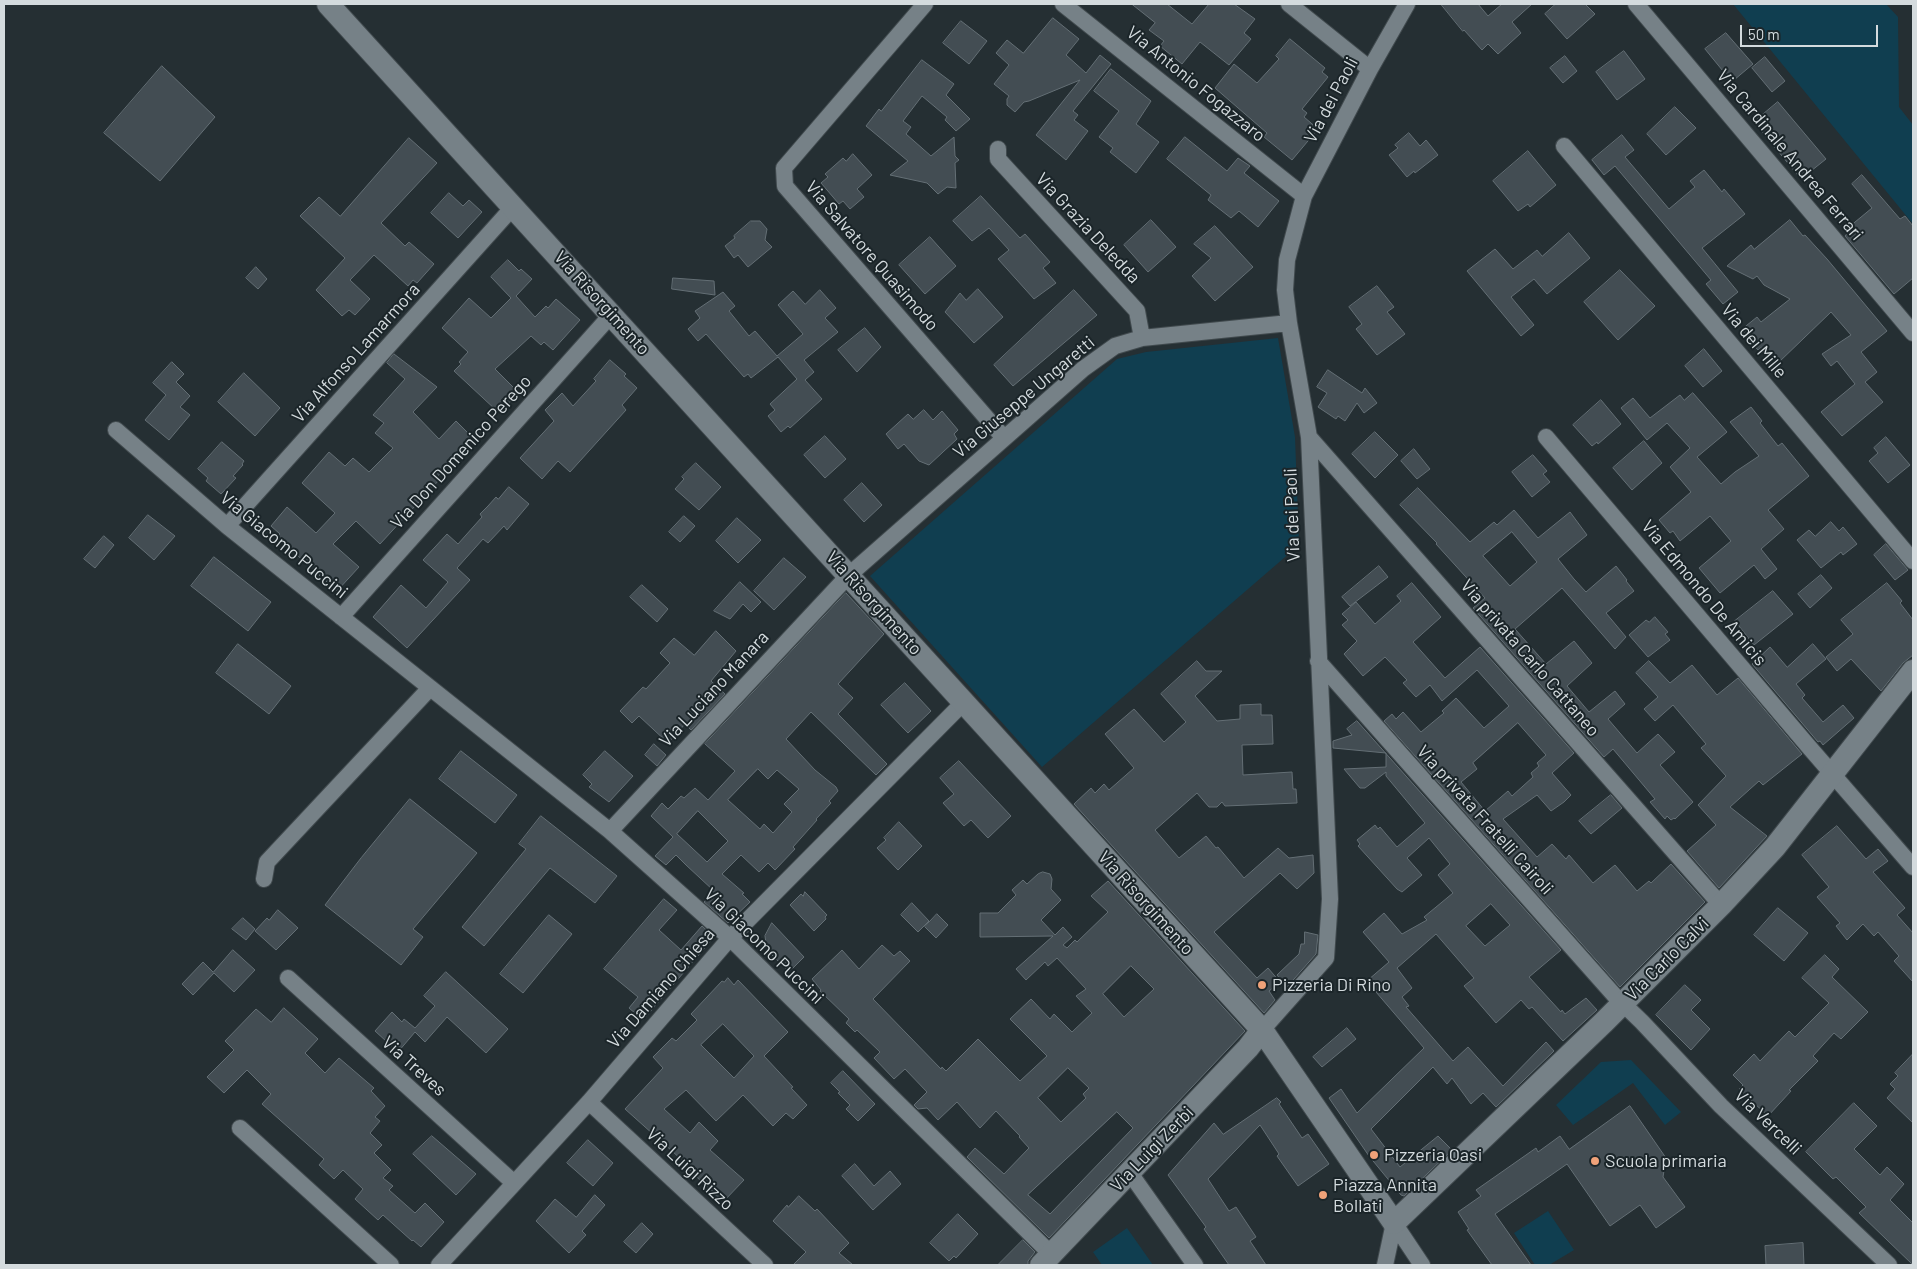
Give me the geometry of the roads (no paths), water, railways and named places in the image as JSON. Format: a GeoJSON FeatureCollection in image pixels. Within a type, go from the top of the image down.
{"type":"FeatureCollection","features":[{"type":"Feature","properties":{"kind":"street","name":"Via Risorgimento"},"geometry":{"type":"LineString","coordinates":[[328,4],[514,206],[1262,1030],[1394,1223]]}},
{"type":"Feature","properties":{"kind":"street","name":"Via Salvatore Quasimodo"},"geometry":{"type":"LineString","coordinates":[[925,4],[784,168],[785,186],[1004,438]]}},
{"type":"Feature","properties":{"kind":"street","name":"Via Antonio Fogazzaro"},"geometry":{"type":"LineString","coordinates":[[1063,4],[1304,196]]}},
{"type":"Feature","properties":{"kind":"street"},"geometry":{"type":"LineString","coordinates":[[1289,4],[1370,69]]}},
{"type":"Feature","properties":{"kind":"street","name":"Via dei Paoli"},"geometry":{"type":"LineString","coordinates":[[1262,1030],[1326,958],[1328,951],[1330,899],[1309,437],[1289,323],[1285,290],[1287,260],[1304,196],[1370,69],[1407,4]]}},
{"type":"Feature","properties":{"kind":"street","name":"Via Cardinale Andrea Ferrari"},"geometry":{"type":"LineString","coordinates":[[1636,4],[1913,333]]}},
{"type":"Feature","properties":{"kind":"street","name":"Via dei Mille"},"geometry":{"type":"LineString","coordinates":[[1564,146],[1913,561]]}},
{"type":"Feature","properties":{"kind":"street","name":"Via Grazia Deledda"},"geometry":{"type":"LineString","coordinates":[[998,149],[998,159],[1137,311],[1142,338]]}},
{"type":"Feature","properties":{"kind":"street","name":"Via Alfonso Lamarmora"},"geometry":{"type":"LineString","coordinates":[[227,526],[514,206]]}},
{"type":"Feature","properties":{"kind":"street","name":"Via Don Domenico Perego"},"geometry":{"type":"LineString","coordinates":[[341,617],[612,314]]}},
{"type":"Feature","properties":{"kind":"street","name":"Via Giuseppe Ungaretti"},"geometry":{"type":"LineString","coordinates":[[849,575],[1083,369],[1115,346],[1142,338],[1289,323]]}},
{"type":"Feature","properties":{"kind":"street","name":"Via Giacomo Puccini"},"geometry":{"type":"LineString","coordinates":[[116,430],[227,526],[610,831],[730,938],[1046,1260]]}},
{"type":"Feature","properties":{"kind":"street","name":"Via privata Carlo Cattaneo"},"geometry":{"type":"LineString","coordinates":[[1309,437],[1721,905]]}},
{"type":"Feature","properties":{"kind":"street","name":"Via Edmondo De Amicis"},"geometry":{"type":"LineString","coordinates":[[1546,437],[1913,867]]}},
{"type":"Feature","properties":{"kind":"street","name":"Via Luciano Manara"},"geometry":{"type":"LineString","coordinates":[[610,831],[849,575]]}},
{"type":"Feature","properties":{"kind":"street","name":"Via privata Fratelli Cairoli"},"geometry":{"type":"LineString","coordinates":[[1318,661],[1623,1004]]}},
{"type":"Feature","properties":{"kind":"street","name":"Via Carlo Calvi"},"geometry":{"type":"LineString","coordinates":[[1394,1223],[1623,1004],[1721,905],[1775,847],[1913,671]]}},
{"type":"Feature","properties":{"kind":"street"},"geometry":{"type":"LineString","coordinates":[[264,879],[268,862],[425,684]]}},
{"type":"Feature","properties":{"kind":"street","name":"Via Damiano Chiesa"},"geometry":{"type":"LineString","coordinates":[[439,1265],[589,1102],[730,938],[964,702]]}},
{"type":"Feature","properties":{"kind":"street","name":"Via Treves"},"geometry":{"type":"LineString","coordinates":[[288,978],[514,1183]]}},
{"type":"Feature","properties":{"kind":"street","name":"Via Vercelli"},"geometry":{"type":"LineString","coordinates":[[1623,1004],[1721,1106],[1889,1265]]}},
{"type":"Feature","properties":{"kind":"street","name":"Via Luigi Zerbi"},"geometry":{"type":"LineString","coordinates":[[1046,1260],[1248,1048],[1262,1030]]}},
{"type":"Feature","properties":{"kind":"street","name":"Via Luigi Rizzo"},"geometry":{"type":"LineString","coordinates":[[589,1102],[765,1265]]}},
{"type":"Feature","properties":{"kind":"street"},"geometry":{"type":"LineString","coordinates":[[240,1128],[391,1265]]}},
{"type":"Feature","properties":{"kind":"street"},"geometry":{"type":"LineString","coordinates":[[1130,1173],[1195,1265]]}},
{"type":"Feature","properties":{"kind":"street"},"geometry":{"type":"LineString","coordinates":[[1385,1265],[1394,1223]]}},
{"type":"Feature","properties":{"kind":"street"},"geometry":{"type":"LineString","coordinates":[[1394,1223],[1422,1265]]}},
{"type":"Feature","properties":{"kind":"place","name":"Pizzeria Di Rino"},"geometry":{"type":"Point","coordinates":[1262,985]}},
{"type":"Feature","properties":{"kind":"place","name":"Pizzeria Oasi"},"geometry":{"type":"Point","coordinates":[1374,1155]}},
{"type":"Feature","properties":{"kind":"place","name":"Scuola primaria"},"geometry":{"type":"Point","coordinates":[1595,1161]}},
{"type":"Feature","properties":{"kind":"place","name":"Piazza Annita Bollati"},"geometry":{"type":"Point","coordinates":[1323,1195]}}]}
